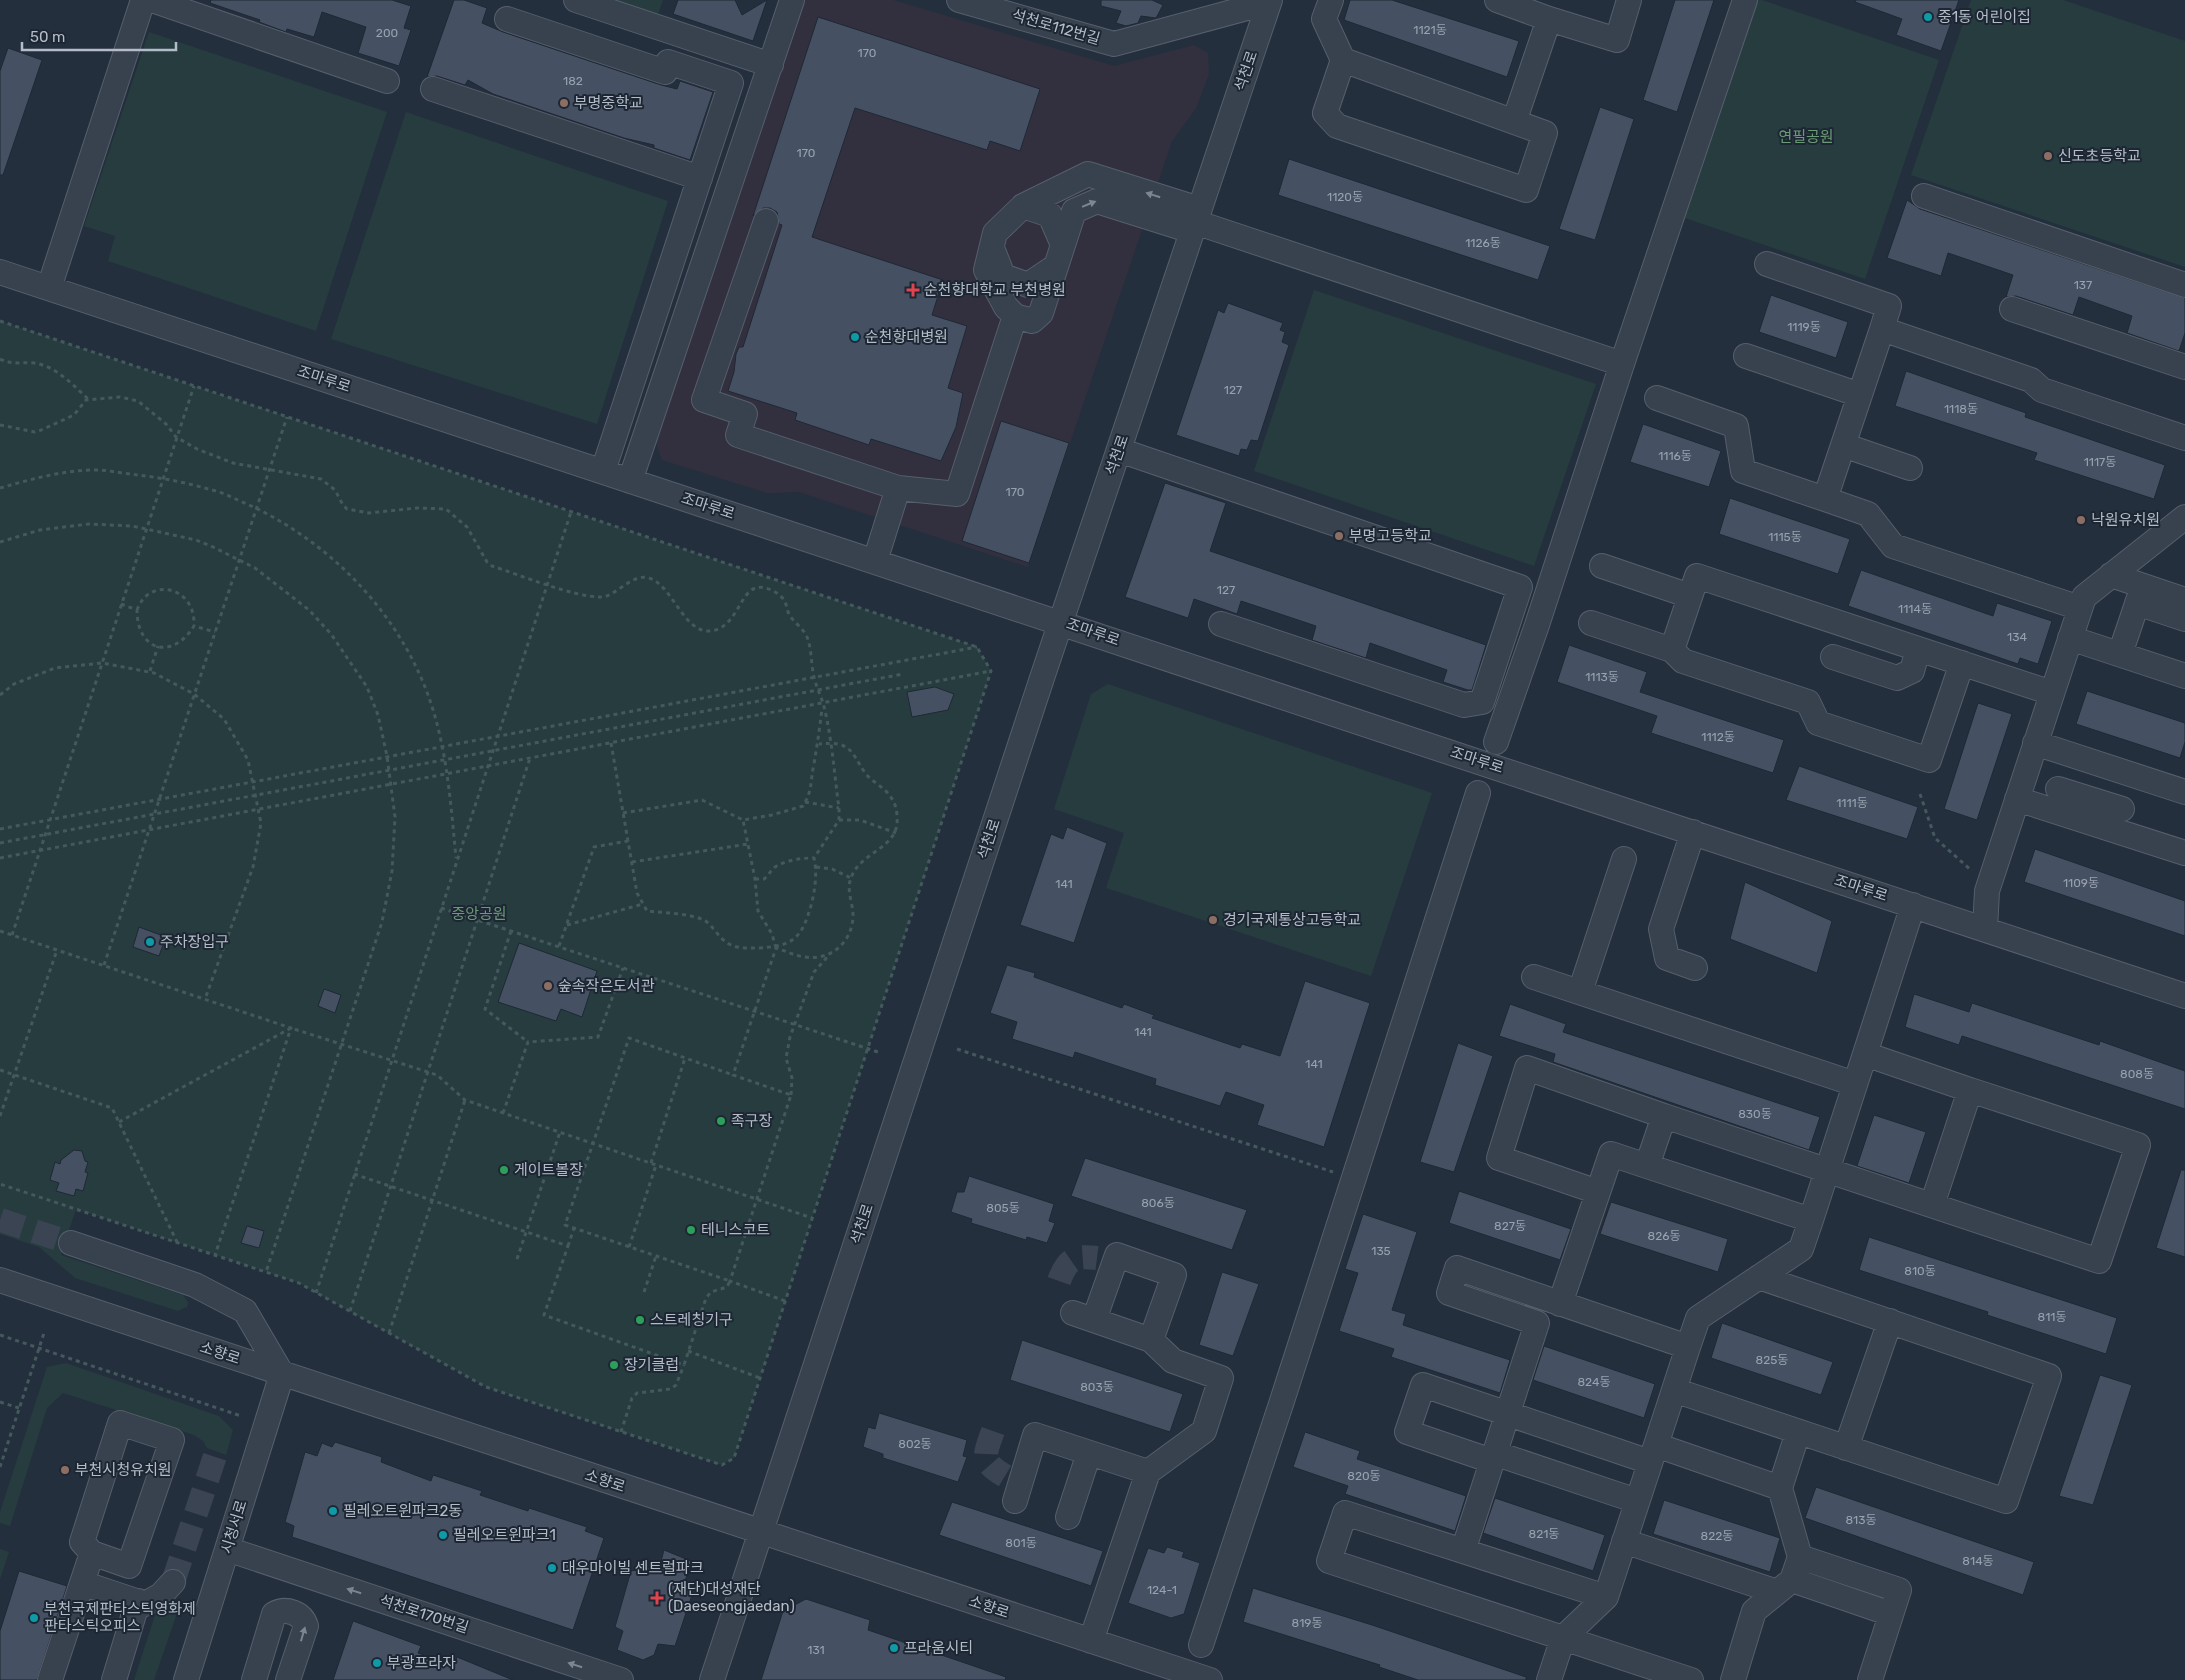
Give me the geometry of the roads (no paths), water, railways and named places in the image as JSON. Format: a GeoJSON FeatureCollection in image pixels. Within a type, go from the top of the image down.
{"type":"FeatureCollection","features":[{"type":"Feature","properties":{"kind":"street"},"geometry":{"type":"LineString","coordinates":[[49,288],[143,0]]}},
{"type":"Feature","properties":{"kind":"street"},"geometry":{"type":"LineString","coordinates":[[152,0],[387,81]]}},
{"type":"Feature","properties":{"kind":"street"},"geometry":{"type":"LineString","coordinates":[[576,0],[770,65]]}},
{"type":"Feature","properties":{"kind":"street"},"geometry":{"type":"LineString","coordinates":[[630,481],[792,0]]}},
{"type":"Feature","properties":{"kind":"street","name":"석천로112번길"},"geometry":{"type":"LineString","coordinates":[[959,0],[990,4],[1114,44],[1269,1]]}},
{"type":"Feature","properties":{"kind":"street"},"geometry":{"type":"LineString","coordinates":[[1331,0],[1324,19],[1343,60],[1325,113],[1336,126],[1526,190],[1545,133],[1343,60]]}},
{"type":"Feature","properties":{"kind":"street"},"geometry":{"type":"LineString","coordinates":[[1497,0],[1616,40],[1630,0]]}},
{"type":"Feature","properties":{"kind":"street"},"geometry":{"type":"LineString","coordinates":[[1496,742],[1537,626],[1622,364],[1745,0]]}},
{"type":"Feature","properties":{"kind":"street","name":"석천로"},"geometry":{"type":"LineString","coordinates":[[712,1680],[1061,622],[1269,1]]}},
{"type":"Feature","properties":{"kind":"street"},"geometry":{"type":"LineString","coordinates":[[507,19],[665,72],[668,62],[731,83],[603,471]]}},
{"type":"Feature","properties":{"kind":"street"},"geometry":{"type":"LineString","coordinates":[[1514,122],[1549,19]]}},
{"type":"Feature","properties":{"kind":"street"},"geometry":{"type":"LineString","coordinates":[[433,89],[700,178]]}},
{"type":"Feature","properties":{"kind":"street"},"geometry":{"type":"LineString","coordinates":[[1196,221],[1096,201],[1074,211],[1041,313],[1032,321],[1015,316],[1006,307],[986,270],[995,233],[1023,206],[1088,174],[1196,221],[1622,364]]}},
{"type":"Feature","properties":{"kind":"street"},"geometry":{"type":"LineString","coordinates":[[1924,196],[2185,285]]}},
{"type":"Feature","properties":{"kind":"street"},"geometry":{"type":"LineString","coordinates":[[1023,206],[1050,215],[1059,255]]}},
{"type":"Feature","properties":{"kind":"street"},"geometry":{"type":"LineString","coordinates":[[766,221],[704,400],[745,414],[738,434],[898,488],[957,494],[1015,316]]}},
{"type":"Feature","properties":{"kind":"street"},"geometry":{"type":"LineString","coordinates":[[992,247],[1002,276],[1028,285],[1059,255]]}},
{"type":"Feature","properties":{"kind":"street"},"geometry":{"type":"LineString","coordinates":[[1767,264],[1889,306],[1825,499]]}},
{"type":"Feature","properties":{"kind":"street","name":"조마루로"},"geometry":{"type":"LineString","coordinates":[[0,272],[2185,996]]}},
{"type":"Feature","properties":{"kind":"street"},"geometry":{"type":"LineString","coordinates":[[2012,309],[2185,367]]}},
{"type":"Feature","properties":{"kind":"street"},"geometry":{"type":"LineString","coordinates":[[1882,328],[2031,380],[2042,390],[2185,438]]}},
{"type":"Feature","properties":{"kind":"street"},"geometry":{"type":"LineString","coordinates":[[1746,356],[1860,395]]}},
{"type":"Feature","properties":{"kind":"street"},"geometry":{"type":"LineString","coordinates":[[1657,398],[1736,426],[1743,471],[1868,514],[1892,546],[2080,608]]}},
{"type":"Feature","properties":{"kind":"street"},"geometry":{"type":"LineString","coordinates":[[1843,445],[1910,468]]}},
{"type":"Feature","properties":{"kind":"street"},"geometry":{"type":"LineString","coordinates":[[1119,450],[1520,587],[1482,702],[1464,705],[1221,624]]}},
{"type":"Feature","properties":{"kind":"street"},"geometry":{"type":"LineString","coordinates":[[875,561],[898,488]]}},
{"type":"Feature","properties":{"kind":"street"},"geometry":{"type":"LineString","coordinates":[[1985,929],[1986,891],[2084,597],[2185,517]]}},
{"type":"Feature","properties":{"kind":"street"},"geometry":{"type":"LineString","coordinates":[[1602,566],[1690,596]]}},
{"type":"Feature","properties":{"kind":"street"},"geometry":{"type":"LineString","coordinates":[[2111,575],[2140,594],[2185,619]]}},
{"type":"Feature","properties":{"kind":"street"},"geometry":{"type":"LineString","coordinates":[[1672,650],[1696,576],[2052,693]]}},
{"type":"Feature","properties":{"kind":"street"},"geometry":{"type":"LineString","coordinates":[[2140,594],[2185,600]]}},
{"type":"Feature","properties":{"kind":"street"},"geometry":{"type":"LineString","coordinates":[[2120,654],[2140,594]]}},
{"type":"Feature","properties":{"kind":"street"},"geometry":{"type":"LineString","coordinates":[[1592,623],[1672,650],[1682,661],[1808,702],[1818,723],[1929,760],[1962,663]]}},
{"type":"Feature","properties":{"kind":"street"},"geometry":{"type":"LineString","coordinates":[[2070,638],[2185,676]]}},
{"type":"Feature","properties":{"kind":"street"},"geometry":{"type":"LineString","coordinates":[[1833,656],[1897,678],[1912,671],[1918,649]]}},
{"type":"Feature","properties":{"kind":"street"},"geometry":{"type":"LineString","coordinates":[[2035,743],[2185,792]]}},
{"type":"Feature","properties":{"kind":"street"},"geometry":{"type":"LineString","coordinates":[[2054,799],[2069,754]]}},
{"type":"Feature","properties":{"kind":"street"},"geometry":{"type":"LineString","coordinates":[[1200,1645],[1478,793]]}},
{"type":"Feature","properties":{"kind":"street"},"geometry":{"type":"LineString","coordinates":[[2017,799],[2054,799],[2122,810]]}},
{"type":"Feature","properties":{"kind":"street"},"geometry":{"type":"LineString","coordinates":[[2054,799],[2185,853]]}},
{"type":"Feature","properties":{"kind":"street"},"geometry":{"type":"LineString","coordinates":[[1693,832],[1661,930],[1667,958],[1694,968]]}},
{"type":"Feature","properties":{"kind":"street"},"geometry":{"type":"LineString","coordinates":[[1580,992],[1624,859]]}},
{"type":"Feature","properties":{"kind":"street"},"geometry":{"type":"LineString","coordinates":[[1549,1680],[1563,1638],[1606,1597],[1698,1318],[1801,1248],[1913,905]]}},
{"type":"Feature","properties":{"kind":"street"},"geometry":{"type":"LineString","coordinates":[[1534,977],[1855,1084]]}},
{"type":"Feature","properties":{"kind":"street"},"geometry":{"type":"LineString","coordinates":[[1598,1192],[1499,1158],[1528,1068],[1664,1116],[2099,1261],[2138,1145],[1865,1054]]}},
{"type":"Feature","properties":{"kind":"street"},"geometry":{"type":"LineString","coordinates":[[1932,1205],[1970,1090]]}},
{"type":"Feature","properties":{"kind":"street"},"geometry":{"type":"LineString","coordinates":[[1647,1166],[1664,1116]]}},
{"type":"Feature","properties":{"kind":"street"},"geometry":{"type":"LineString","coordinates":[[1463,1551],[1537,1323],[1552,1301],[1598,1192],[1611,1154],[1811,1220]]}},
{"type":"Feature","properties":{"kind":"street"},"geometry":{"type":"LineString","coordinates":[[71,1243],[195,1285],[245,1311],[282,1374]]}},
{"type":"Feature","properties":{"kind":"street"},"geometry":{"type":"LineString","coordinates":[[1091,1641],[1148,1472],[1204,1431],[1221,1378],[1173,1361],[1151,1340],[1084,1316],[1105,1261],[1117,1255],[1174,1275],[1151,1340]]}},
{"type":"Feature","properties":{"kind":"street"},"geometry":{"type":"LineString","coordinates":[[1537,1323],[1449,1293],[1457,1268],[1688,1347]]}},
{"type":"Feature","properties":{"kind":"street"},"geometry":{"type":"LineString","coordinates":[[1674,1390],[2006,1501],[2049,1376],[1759,1277]]}},
{"type":"Feature","properties":{"kind":"street","name":"소향로"},"geometry":{"type":"LineString","coordinates":[[0,1280],[1210,1680]]}},
{"type":"Feature","properties":{"kind":"street"},"geometry":{"type":"LineString","coordinates":[[1846,1448],[1890,1321]]}},
{"type":"Feature","properties":{"kind":"street","name":"시청서로"},"geometry":{"type":"LineString","coordinates":[[186,1680],[282,1374]]}},
{"type":"Feature","properties":{"kind":"street"},"geometry":{"type":"LineString","coordinates":[[1637,1501],[1407,1432],[1423,1385],[1508,1414],[1780,1488]]}},
{"type":"Feature","properties":{"kind":"street"},"geometry":{"type":"LineString","coordinates":[[120,1423],[172,1440],[129,1566],[92,1554],[82,1542],[120,1423]]}},
{"type":"Feature","properties":{"kind":"street"},"geometry":{"type":"LineString","coordinates":[[1733,1680],[1754,1611],[1785,1586],[1800,1557],[1780,1488],[1798,1432]]}},
{"type":"Feature","properties":{"kind":"street"},"geometry":{"type":"LineString","coordinates":[[1013,1486],[1035,1435],[1148,1472]]}},
{"type":"Feature","properties":{"kind":"street"},"geometry":{"type":"LineString","coordinates":[[1068,1517],[1089,1453]]}},
{"type":"Feature","properties":{"kind":"street"},"geometry":{"type":"LineString","coordinates":[[1606,1597],[1345,1513],[1330,1562],[1692,1680]]}},
{"type":"Feature","properties":{"kind":"street"},"geometry":{"type":"LineString","coordinates":[[1624,1541],[1891,1614]]}},
{"type":"Feature","properties":{"kind":"street","name":"석천로170번길"},"geometry":{"type":"LineString","coordinates":[[227,1549],[621,1680]]}},
{"type":"Feature","properties":{"kind":"street"},"geometry":{"type":"LineString","coordinates":[[50,1680],[92,1554]]}},
{"type":"Feature","properties":{"kind":"street"},"geometry":{"type":"LineString","coordinates":[[1800,1557],[1899,1590],[1870,1680]]}},
{"type":"Feature","properties":{"kind":"street"},"geometry":{"type":"LineString","coordinates":[[82,1583],[145,1604],[161,1595],[173,1582]]}},
{"type":"Feature","properties":{"kind":"street"},"geometry":{"type":"LineString","coordinates":[[114,1680],[138,1601]]}},
{"type":"Feature","properties":{"kind":"street"},"geometry":{"type":"LineString","coordinates":[[254,1680],[274,1614],[280,1611],[289,1611],[304,1619],[306,1626],[288,1680]]}},
{"type":"Feature","properties":{"kind":"tunnel"},"geometry":{"type":"LineString","coordinates":[[0,1220],[71,1243]]}},
{"type":"Feature","properties":{"kind":"tunnel"},"geometry":{"type":"LineString","coordinates":[[1059,1281],[1068,1263],[1072,1260],[1082,1257],[1097,1258]]}},
{"type":"Feature","properties":{"kind":"tunnel"},"geometry":{"type":"LineString","coordinates":[[993,1431],[986,1457],[991,1466],[1005,1476]]}},
{"type":"Feature","properties":{"kind":"tunnel"},"geometry":{"type":"LineString","coordinates":[[173,1582],[215,1456]]}},
{"type":"Feature","properties":{"kind":"place","name":"중1동 어린이집"},"geometry":{"type":"Point","coordinates":[1928,17]}},
{"type":"Feature","properties":{"kind":"place","name":"부명중학교"},"geometry":{"type":"Point","coordinates":[564,103]}},
{"type":"Feature","properties":{"kind":"place","name":"신도초등학교"},"geometry":{"type":"Point","coordinates":[2048,156]}},
{"type":"Feature","properties":{"kind":"place","name":"순천향대학교 부천병원"},"geometry":{"type":"Point","coordinates":[913,290]}},
{"type":"Feature","properties":{"kind":"place","name":"순천향대병원"},"geometry":{"type":"Point","coordinates":[855,337]}},
{"type":"Feature","properties":{"kind":"place","name":"낙원유치원"},"geometry":{"type":"Point","coordinates":[2081,520]}},
{"type":"Feature","properties":{"kind":"place","name":"부명고등학교"},"geometry":{"type":"Point","coordinates":[1339,536]}},
{"type":"Feature","properties":{"kind":"place","name":"경기국제통상고등학교"},"geometry":{"type":"Point","coordinates":[1213,920]}},
{"type":"Feature","properties":{"kind":"place","name":"주차장입구"},"geometry":{"type":"Point","coordinates":[150,942]}},
{"type":"Feature","properties":{"kind":"place","name":"숲속작은도서관"},"geometry":{"type":"Point","coordinates":[548,986]}},
{"type":"Feature","properties":{"kind":"place","name":"족구장"},"geometry":{"type":"Point","coordinates":[721,1121]}},
{"type":"Feature","properties":{"kind":"place","name":"게이트볼장"},"geometry":{"type":"Point","coordinates":[504,1170]}},
{"type":"Feature","properties":{"kind":"place","name":"테니스코트"},"geometry":{"type":"Point","coordinates":[691,1230]}},
{"type":"Feature","properties":{"kind":"place","name":"스트레칭기구"},"geometry":{"type":"Point","coordinates":[640,1320]}},
{"type":"Feature","properties":{"kind":"place","name":"장기클럽"},"geometry":{"type":"Point","coordinates":[614,1365]}},
{"type":"Feature","properties":{"kind":"place","name":"부천시청유치원"},"geometry":{"type":"Point","coordinates":[65,1470]}},
{"type":"Feature","properties":{"kind":"place","name":"필레오트윈파크2동"},"geometry":{"type":"Point","coordinates":[333,1511]}},
{"type":"Feature","properties":{"kind":"place","name":"필레오트윈파크1"},"geometry":{"type":"Point","coordinates":[443,1535]}},
{"type":"Feature","properties":{"kind":"place","name":"대우마이빌 센트럴파크"},"geometry":{"type":"Point","coordinates":[552,1568]}},
{"type":"Feature","properties":{"kind":"place","name":"(재단)대성재단 (Daeseongjaedan)"},"geometry":{"type":"Point","coordinates":[657,1598]}},
{"type":"Feature","properties":{"kind":"place","name":"부천국제판타스틱영화제 판타스틱오피스"},"geometry":{"type":"Point","coordinates":[34,1618]}},
{"type":"Feature","properties":{"kind":"place","name":"프라움시티"},"geometry":{"type":"Point","coordinates":[894,1648]}},
{"type":"Feature","properties":{"kind":"place","name":"부광프라자"},"geometry":{"type":"Point","coordinates":[377,1663]}},
{"type":"Feature","properties":{"kind":"park label","name":"연필공원"},"geometry":{"type":"Point","coordinates":[1806,137]}},
{"type":"Feature","properties":{"kind":"park label","name":"중앙공원"},"geometry":{"type":"Point","coordinates":[479,914]}}]}
